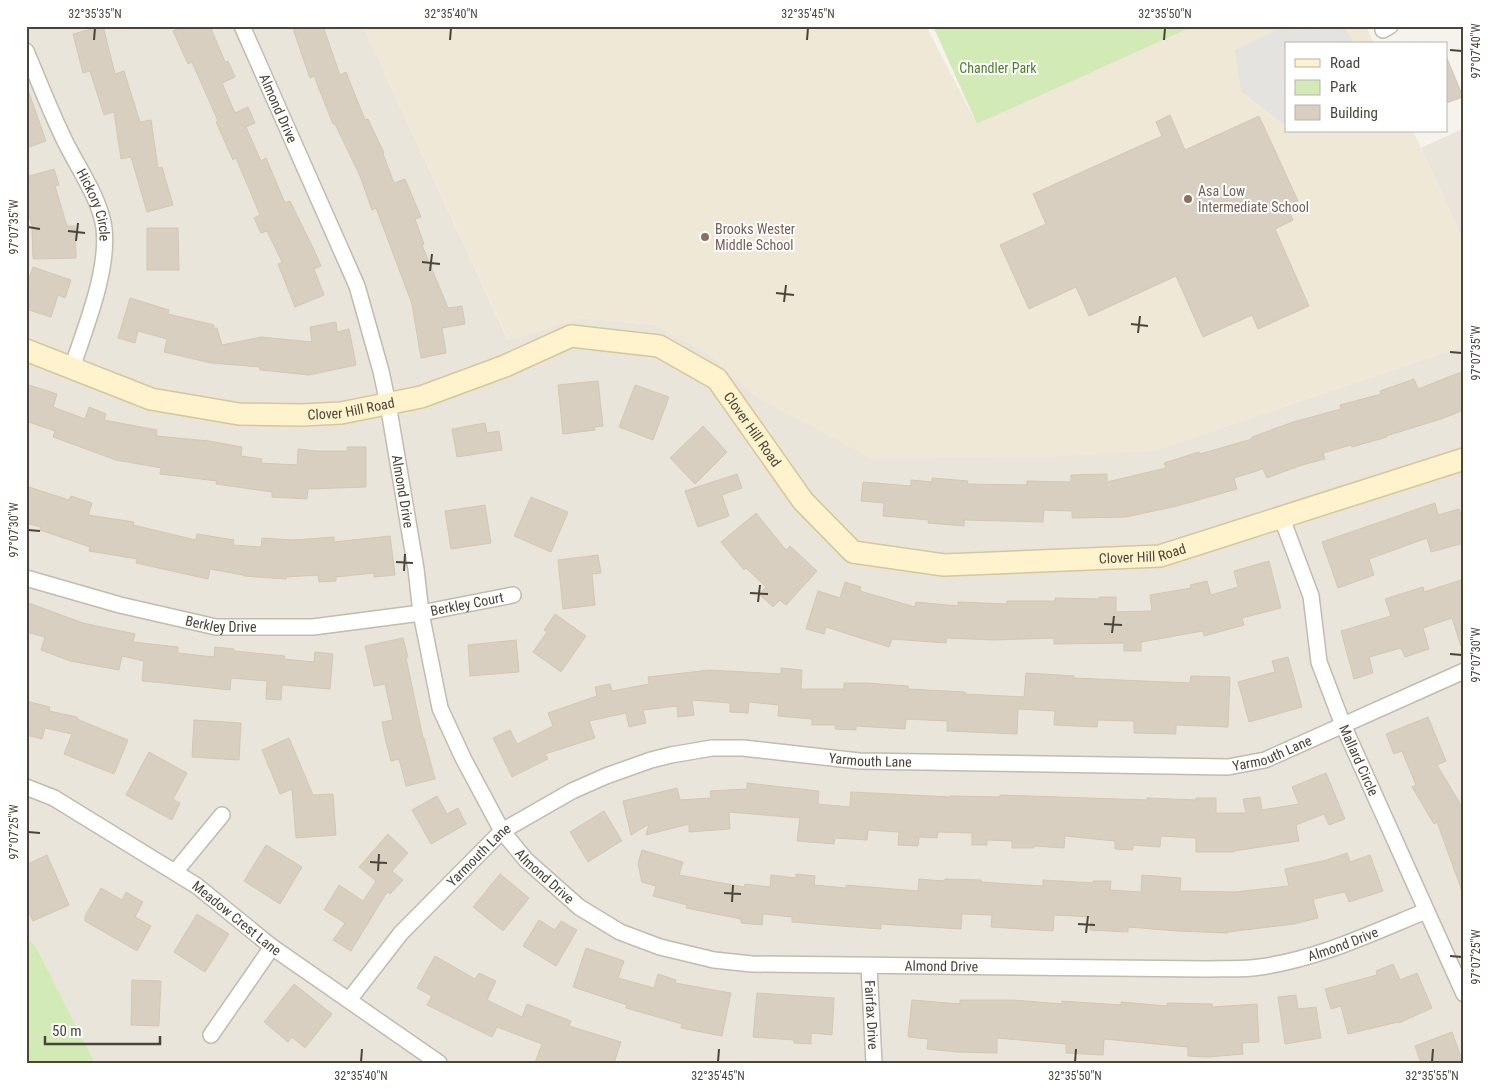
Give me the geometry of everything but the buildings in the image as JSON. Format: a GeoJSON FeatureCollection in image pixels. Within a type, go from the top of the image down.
{"type":"FeatureCollection","features":[{"type":"Feature","properties":{"kind":"street","name":"Almond Drive"},"geometry":{"type":"LineString","coordinates":[[242,26],[357,286],[388,404],[416,569],[421,613],[440,708],[463,758],[502,831],[526,860],[580,907],[620,932],[660,947],[714,960],[752,964],[1196,968],[1259,967],[1298,959],[1343,946],[1426,911]]}},
{"type":"Feature","properties":{"kind":"street","name":"Hickory Circle"},"geometry":{"type":"LineString","coordinates":[[27,53],[62,135],[98,206],[104,228],[98,290],[72,368]]}},
{"type":"Feature","properties":{"kind":"street","name":"Clover Hill Road"},"geometry":{"type":"LineString","coordinates":[[26,350],[151,399],[238,414],[302,416],[332,414],[421,396],[505,366],[571,336],[659,346],[717,379],[802,502],[853,552],[944,564],[1160,556],[1464,459]]}},
{"type":"Feature","properties":{"kind":"street","name":"Mallard Circle"},"geometry":{"type":"LineString","coordinates":[[1281,516],[1312,596],[1319,662],[1343,725],[1464,994]]}},
{"type":"Feature","properties":{"kind":"street","name":"Berkley Drive"},"geometry":{"type":"LineString","coordinates":[[26,578],[120,605],[216,627],[313,627],[421,613]]}},
{"type":"Feature","properties":{"kind":"street","name":"Berkley Court"},"geometry":{"type":"LineString","coordinates":[[421,613],[514,595]]}},
{"type":"Feature","properties":{"kind":"street","name":"Yarmouth Lane"},"geometry":{"type":"LineString","coordinates":[[349,1000],[402,933],[502,831],[572,791],[606,776],[665,756],[712,748],[744,748],[859,761],[1228,767],[1265,760],[1464,671]]}},
{"type":"Feature","properties":{"kind":"street","name":"Meadow Crest Lane"},"geometry":{"type":"LineString","coordinates":[[26,786],[54,798],[197,886],[272,947],[439,1063]]}},
{"type":"Feature","properties":{"kind":"street"},"geometry":{"type":"LineString","coordinates":[[175,872],[222,815]]}},
{"type":"Feature","properties":{"kind":"street"},"geometry":{"type":"LineString","coordinates":[[211,1035],[272,947]]}},
{"type":"Feature","properties":{"kind":"street","name":"Fairfax Drive"},"geometry":{"type":"LineString","coordinates":[[868,966],[874,1063]]}},
{"type":"Feature","properties":{"kind":"shaded area"},"geometry":{"type":"Polygon","coordinates":[[[26,26],[363,26],[508,340],[580,318],[655,325],[707,352],[759,399],[1153,451],[1464,346],[1464,1063],[95,1063],[35,945],[26,937],[26,26]]]}},
{"type":"Feature","properties":{"kind":"shaded area"},"geometry":{"type":"Polygon","coordinates":[[[363,26],[926,26],[977,124],[1194,26],[1366,26],[1373,42],[1285,42],[1285,132],[1413,132],[1464,242],[1464,346],[1153,451],[1051,457],[873,459],[759,399],[707,352],[655,325],[580,318],[509,341],[363,26]]]}},
{"type":"Feature","properties":{"kind":"shaded area"},"geometry":{"type":"Polygon","coordinates":[[[1285,26],[1345,26],[1353,42],[1285,42],[1285,125],[1241,91],[1235,50],[1285,26]]]}},
{"type":"Feature","properties":{"kind":"shaded area"},"geometry":{"type":"Polygon","coordinates":[[[1464,128],[1464,242],[1421,148],[1464,128]]]}},
{"type":"Feature","properties":{"kind":"green space","name":"Chandler Park"},"geometry":{"type":"Polygon","coordinates":[[[933,26],[1194,26],[977,124],[933,26]]]}},
{"type":"Feature","properties":{"kind":"green space"},"geometry":{"type":"Polygon","coordinates":[[[26,937],[35,945],[95,1063],[26,1063],[26,937]]]}},
{"type":"Feature","properties":{"kind":"place","name":"Asa Low Intermediate School"},"geometry":{"type":"Point","coordinates":[1188,199]}},
{"type":"Feature","properties":{"kind":"place","name":"Brooks Wester Middle School"},"geometry":{"type":"Point","coordinates":[705,237]}}]}
